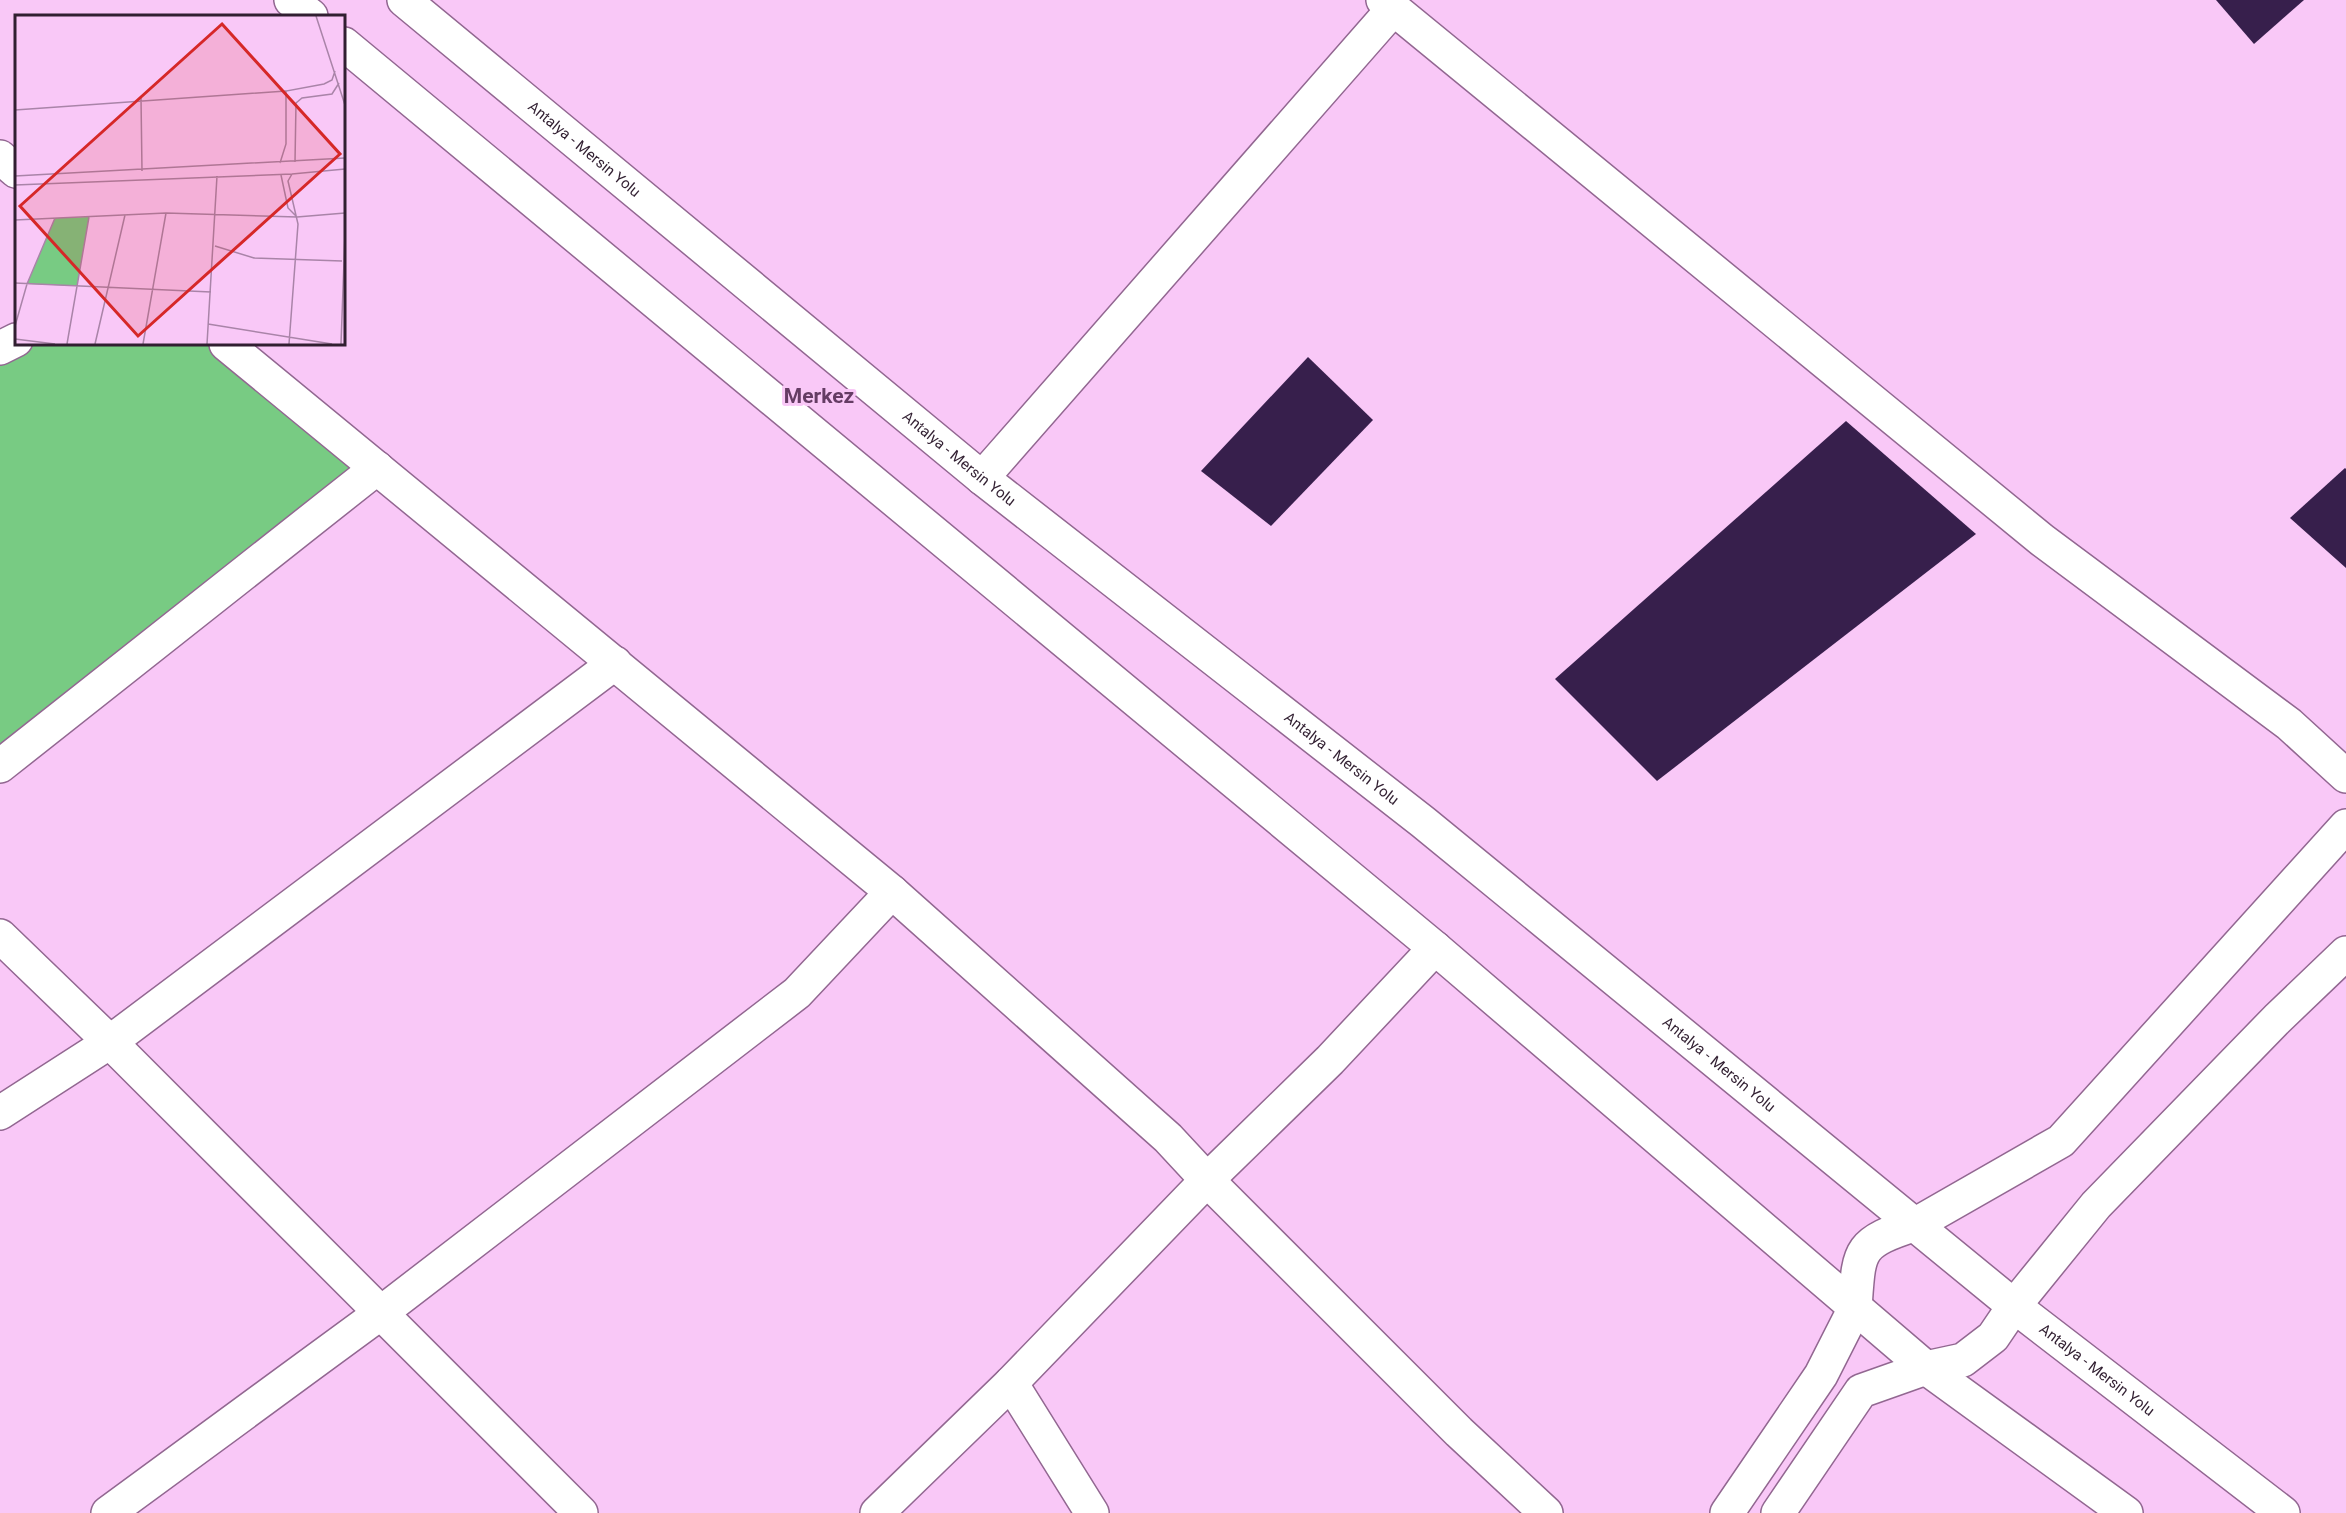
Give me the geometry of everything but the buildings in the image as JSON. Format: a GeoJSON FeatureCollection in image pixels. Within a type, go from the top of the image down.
{"type":"FeatureCollection","features":[{"type":"Feature","properties":{"kind":"main road"},"geometry":{"type":"LineString","coordinates":[[291,0],[310,15]]}},
{"type":"Feature","properties":{"kind":"main road","name":"Antalya - Mersin Yolu"},"geometry":{"type":"LineString","coordinates":[[404,0],[982,478],[1423,822],[2014,1306],[2283,1513]]}},
{"type":"Feature","properties":{"kind":"main road"},"geometry":{"type":"LineString","coordinates":[[982,478],[1388,4],[2042,540],[2289,724],[2346,776]]}},
{"type":"Feature","properties":{"kind":"main road"},"geometry":{"type":"LineString","coordinates":[[345,45],[1435,948],[1926,1368],[2126,1513]]}},
{"type":"Feature","properties":{"kind":"main road"},"geometry":{"type":"LineString","coordinates":[[0,157],[15,170]]}},
{"type":"Feature","properties":{"kind":"main road"},"geometry":{"type":"LineString","coordinates":[[0,348],[15,340]]}},
{"type":"Feature","properties":{"kind":"main road"},"geometry":{"type":"LineString","coordinates":[[227,345],[892,892],[1168,1138],[1207,1180],[1459,1432],[1546,1513]]}},
{"type":"Feature","properties":{"kind":"main road"},"geometry":{"type":"LineString","coordinates":[[0,766],[377,468]]}},
{"type":"Feature","properties":{"kind":"main road"},"geometry":{"type":"LineString","coordinates":[[0,1113],[111,1042],[615,663]]}},
{"type":"Feature","properties":{"kind":"main road"},"geometry":{"type":"LineString","coordinates":[[1726,1513],[1821,1375],[1855,1308],[1857,1271],[1864,1249],[1886,1234],[1916,1224],[2061,1141],[2346,826]]}},
{"type":"Feature","properties":{"kind":"main road"},"geometry":{"type":"LineString","coordinates":[[108,1513],[382,1312],[797,993],[892,892]]}},
{"type":"Feature","properties":{"kind":"main road"},"geometry":{"type":"LineString","coordinates":[[0,936],[111,1042],[582,1513]]}},
{"type":"Feature","properties":{"kind":"main road"},"geometry":{"type":"LineString","coordinates":[[877,1513],[1011,1383],[1207,1180],[1330,1060],[1435,948]]}},
{"type":"Feature","properties":{"kind":"main road"},"geometry":{"type":"LineString","coordinates":[[1778,1513],[1861,1391],[1926,1368],[1963,1360],[1993,1337],[2014,1306],[2096,1205],[2277,1019],[2346,953]]}},
{"type":"Feature","properties":{"kind":"main road"},"geometry":{"type":"LineString","coordinates":[[1011,1383],[1092,1513]]}},
{"type":"Feature","properties":{"kind":"green space"},"geometry":{"type":"Polygon","coordinates":[[[15,344],[227,345],[377,468],[0,766],[0,348],[15,344]]]}},
{"type":"Feature","properties":{"kind":"district","name":"Merkez"},"geometry":{"type":"Point","coordinates":[819,396]}}]}
